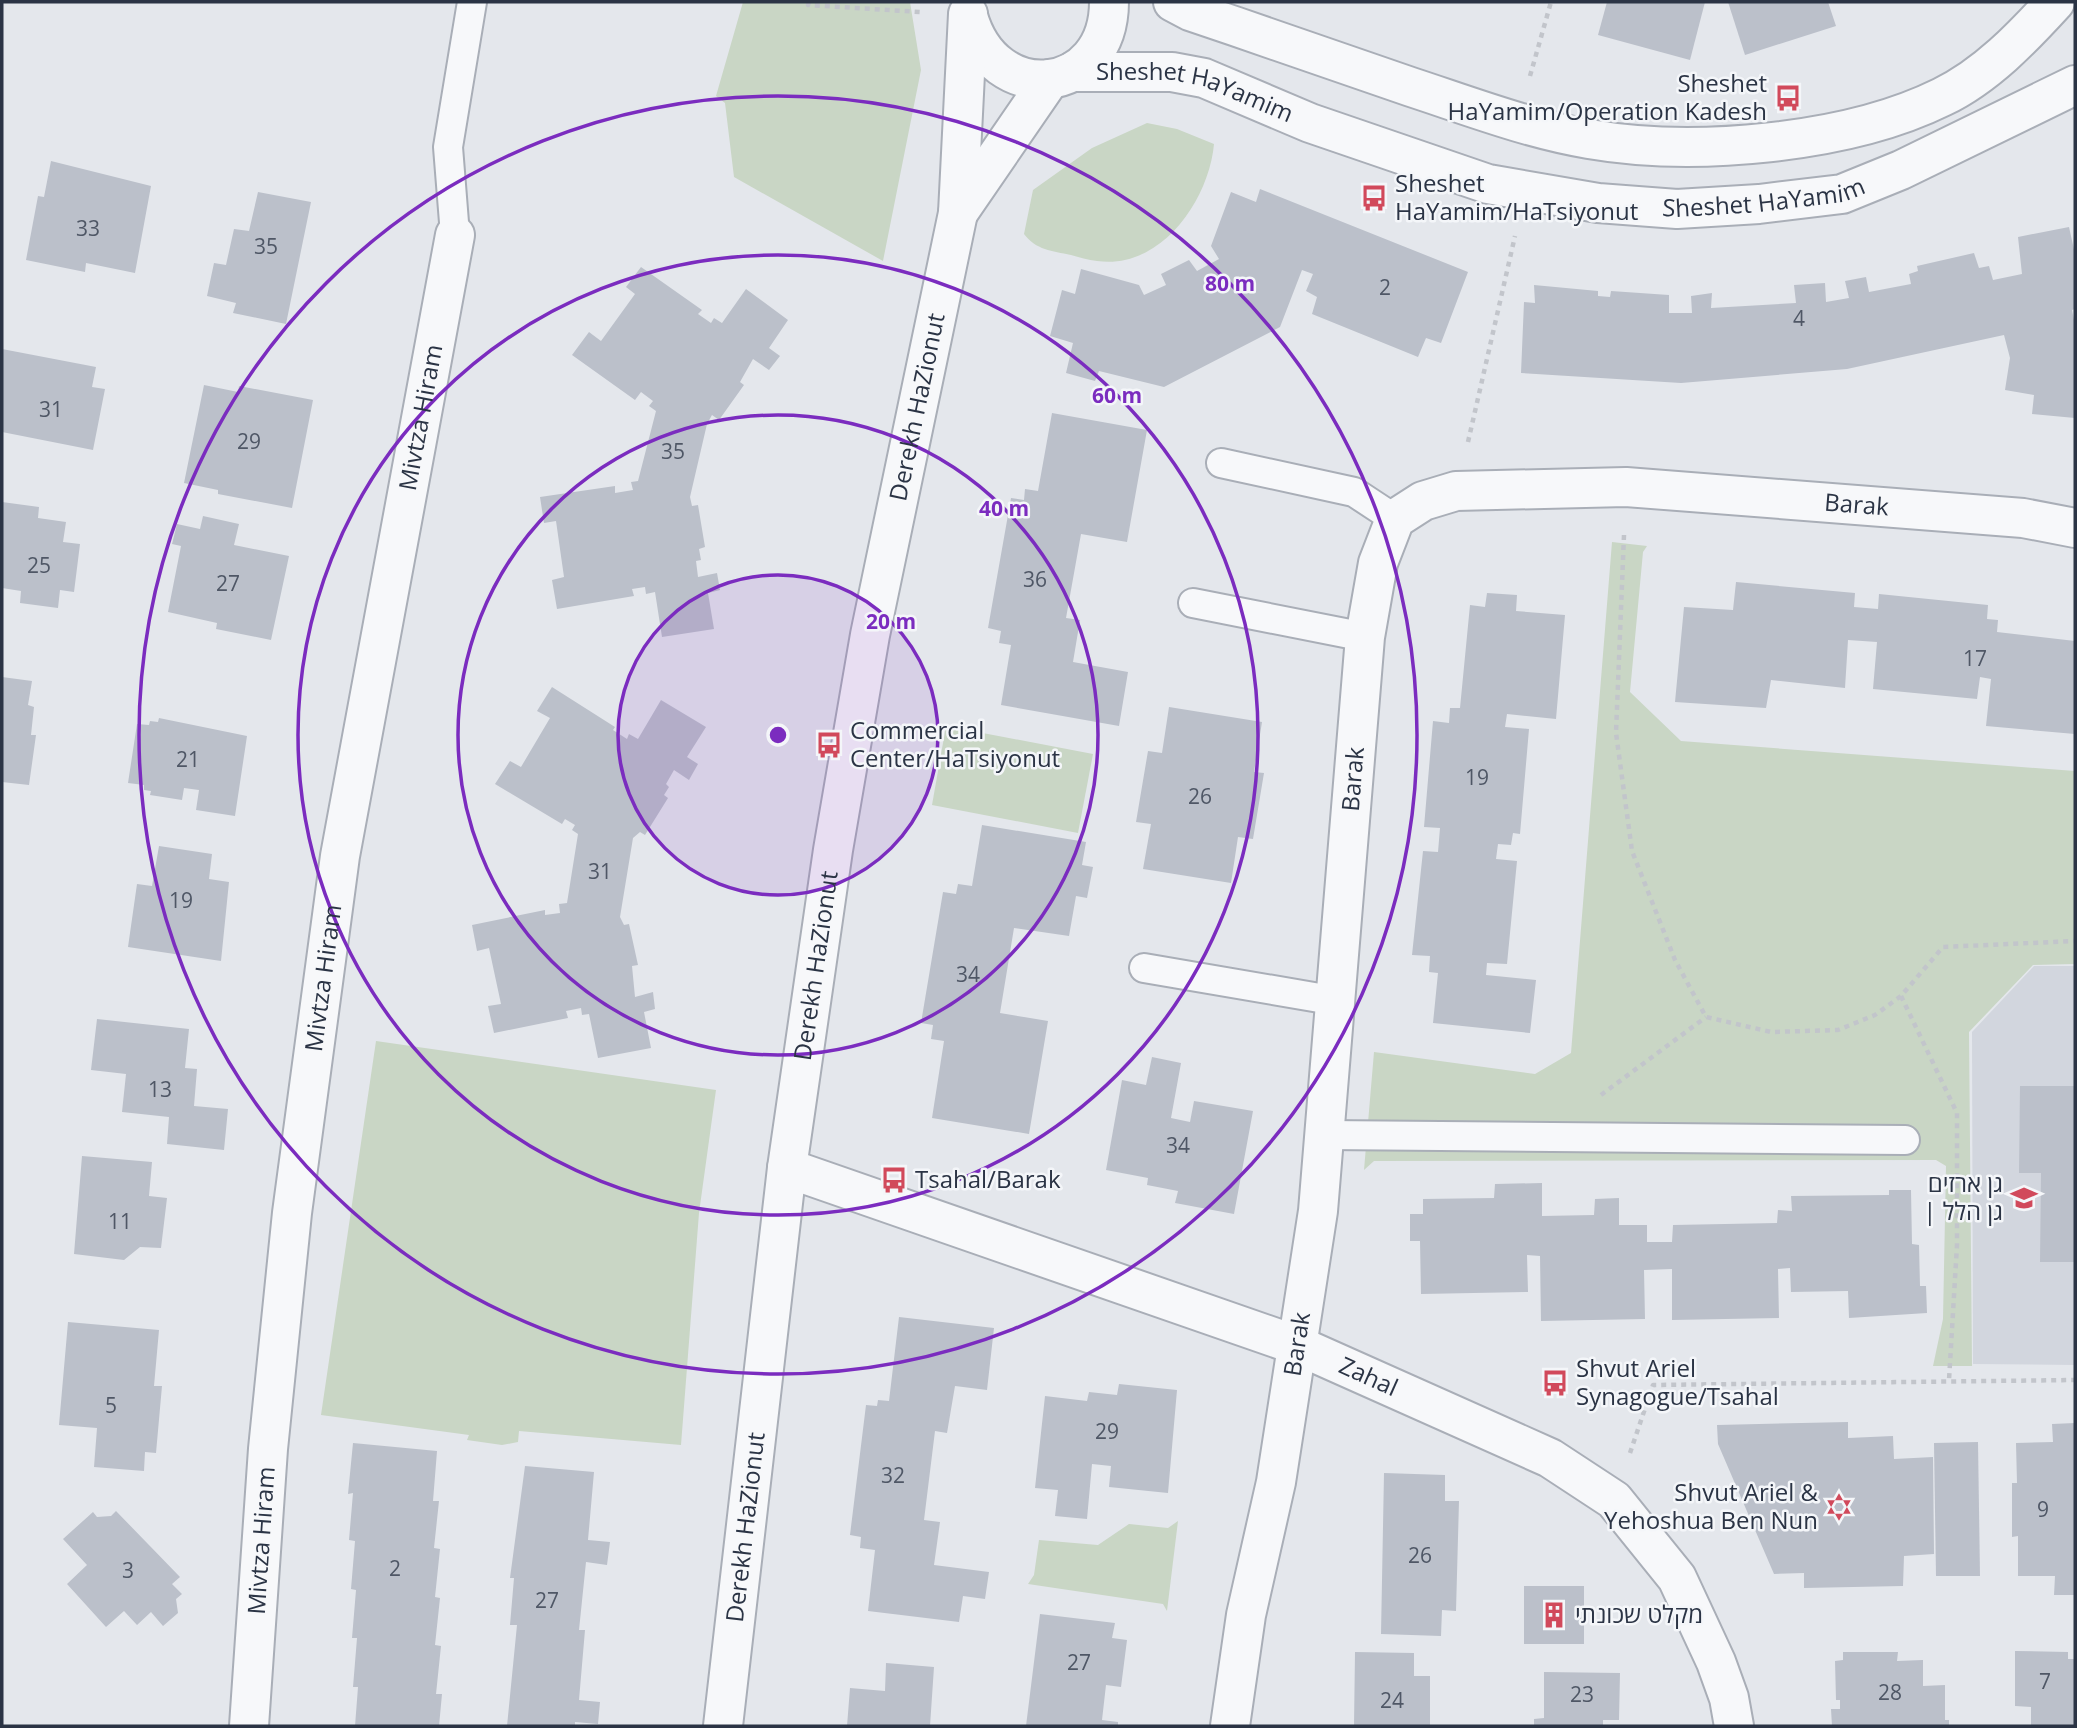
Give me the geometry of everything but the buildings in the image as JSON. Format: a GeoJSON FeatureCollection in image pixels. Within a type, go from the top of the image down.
{"type":"FeatureCollection","features":[{"type":"Feature","properties":{"kind":"street","name":"Derekh HaZionut"},"geometry":{"type":"LineString","coordinates":[[958,213],[1061,75],[1090,58],[1103,40],[1109,19],[1109,2]]}},
{"type":"Feature","properties":{"kind":"street","name":"Sheshet HaYamim"},"geometry":{"type":"LineString","coordinates":[[1173,2],[1190,11],[1475,108],[1543,127],[1589,139],[1708,146],[1811,137],[1875,124],[1944,97],[1981,72],[2024,36],[2055,2]]}},
{"type":"Feature","properties":{"kind":"street","name":"Derekh HaZionut"},"geometry":{"type":"LineString","coordinates":[[723,1726],[786,1168],[833,850],[870,635],[958,213],[968,8]]}},
{"type":"Feature","properties":{"kind":"street","name":"Sheshet HaYamim"},"geometry":{"type":"LineString","coordinates":[[968,8],[987,57],[1006,72],[1028,79],[1061,75],[1172,72],[1204,78],[1310,122],[1488,184],[1598,203],[1677,209],[1759,204],[1842,194],[1901,170],[2075,85]]}},
{"type":"Feature","properties":{"kind":"street","name":"Mivtza Hiram"},"geometry":{"type":"LineString","coordinates":[[249,1726],[268,1449],[291,1226],[340,856],[455,235]]}},
{"type":"Feature","properties":{"kind":"street","name":"Barak"},"geometry":{"type":"LineString","coordinates":[[1230,1726],[1246,1615],[1276,1482],[1299,1346],[1326,1135],[1365,637],[1378,563],[1395,519],[1423,501],[1456,491],[1626,487],[2023,518],[2075,528]]}},
{"type":"Feature","properties":{"kind":"street","name":"Zahal"},"geometry":{"type":"LineString","coordinates":[[786,1168],[1299,1346],[1550,1458],[1614,1500],[1677,1578],[1716,1662],[1729,1698],[1734,1726]]}},
{"type":"Feature","properties":{"kind":"lane"},"geometry":{"type":"LineString","coordinates":[[455,235],[449,147],[472,2]]}},
{"type":"Feature","properties":{"kind":"lane"},"geometry":{"type":"LineString","coordinates":[[1221,463],[1354,492],[1395,519]]}},
{"type":"Feature","properties":{"kind":"lane"},"geometry":{"type":"LineString","coordinates":[[1193,603],[1365,637]]}},
{"type":"Feature","properties":{"kind":"lane"},"geometry":{"type":"LineString","coordinates":[[1144,968],[1337,1001]]}},
{"type":"Feature","properties":{"kind":"lane"},"geometry":{"type":"LineString","coordinates":[[1326,1135],[1905,1140]]}},
{"type":"Feature","properties":{"kind":"path"},"geometry":{"type":"LineString","coordinates":[[808,2],[808,5],[920,12]]}},
{"type":"Feature","properties":{"kind":"path"},"geometry":{"type":"LineString","coordinates":[[1527,87],[1551,2]]}},
{"type":"Feature","properties":{"kind":"path"},"geometry":{"type":"LineString","coordinates":[[1468,444],[1518,225]]}},
{"type":"Feature","properties":{"kind":"path"},"geometry":{"type":"LineString","coordinates":[[1624,535],[1616,733],[1632,851],[1675,960],[1706,1017],[1770,1032],[1838,1030],[1875,1015],[1901,996],[1943,947],[2075,941]]}},
{"type":"Feature","properties":{"kind":"path"},"geometry":{"type":"LineString","coordinates":[[1901,996],[1957,1113],[1957,1245],[1949,1380]]}},
{"type":"Feature","properties":{"kind":"path"},"geometry":{"type":"LineString","coordinates":[[1544,1137],[1706,1017]]}},
{"type":"Feature","properties":{"kind":"path"},"geometry":{"type":"LineString","coordinates":[[1630,1453],[1653,1385],[2075,1380]]}},
{"type":"Feature","properties":{"kind":"shaded area","name":"גן ארזים | גן הלל"},"geometry":{"type":"Polygon","coordinates":[[[2034,966],[2075,966],[2075,1365],[1973,1364],[1972,1032],[2034,966]]]}},
{"type":"Feature","properties":{"kind":"green space"},"geometry":{"type":"Polygon","coordinates":[[[743,2],[910,2],[921,70],[883,261],[734,177],[725,103],[716,96],[743,2]]]}},
{"type":"Feature","properties":{"kind":"green space"},"geometry":{"type":"Polygon","coordinates":[[[1147,123],[1177,129],[1214,144],[1203,187],[1192,208],[1178,227],[1161,243],[1142,254],[1120,261],[1094,261],[1039,247],[1024,234],[1033,190],[1092,148],[1147,123]]]}},
{"type":"Feature","properties":{"kind":"green space"},"geometry":{"type":"Polygon","coordinates":[[[1612,542],[1647,546],[1643,552],[1630,692],[1681,741],[2075,771],[2075,964],[2033,965],[1969,1032],[1972,1366],[1933,1366],[1943,1319],[1946,1166],[1936,1160],[1374,1161],[1364,1170],[1374,1052],[1535,1074],[1571,1053],[1612,542]]]}},
{"type":"Feature","properties":{"kind":"green space"},"geometry":{"type":"Polygon","coordinates":[[[946,726],[1093,754],[1078,833],[932,805],[946,726]]]}},
{"type":"Feature","properties":{"kind":"green space"},"geometry":{"type":"Polygon","coordinates":[[[376,1041],[716,1090],[699,1213],[681,1445],[519,1431],[518,1442],[502,1445],[467,1440],[469,1435],[321,1415],[376,1041]]]}},
{"type":"Feature","properties":{"kind":"green space"},"geometry":{"type":"Polygon","coordinates":[[[1178,1521],[1167,1611],[1163,1604],[1028,1584],[1034,1575],[1039,1540],[1098,1545],[1129,1524],[1168,1528],[1178,1521]]]}},
{"type":"Feature","properties":{"kind":"place","name":"Sheshet HaYamim/Operation Kadesh"},"geometry":{"type":"Point","coordinates":[1788,98]}},
{"type":"Feature","properties":{"kind":"place","name":"Sheshet HaYamim/HaTsiyonut"},"geometry":{"type":"Point","coordinates":[1374,198]}},
{"type":"Feature","properties":{"kind":"place","name":"Commercial Center/HaTsiyonut"},"geometry":{"type":"Point","coordinates":[829,745]}},
{"type":"Feature","properties":{"kind":"place","name":"Tsahal/Barak"},"geometry":{"type":"Point","coordinates":[894,1180]}},
{"type":"Feature","properties":{"kind":"place","name":"גן ארזים | גן הלל"},"geometry":{"type":"Point","coordinates":[2024,1198]}},
{"type":"Feature","properties":{"kind":"place","name":"Shvut Ariel Synagogue/Tsahal"},"geometry":{"type":"Point","coordinates":[1555,1383]}},
{"type":"Feature","properties":{"kind":"place","name":"Shvut Ariel & Yehoshua Ben Nun"},"geometry":{"type":"Point","coordinates":[1839,1507]}},
{"type":"Feature","properties":{"kind":"place","name":"מקלט שכונתי"},"geometry":{"type":"Point","coordinates":[1554,1615]}}]}
